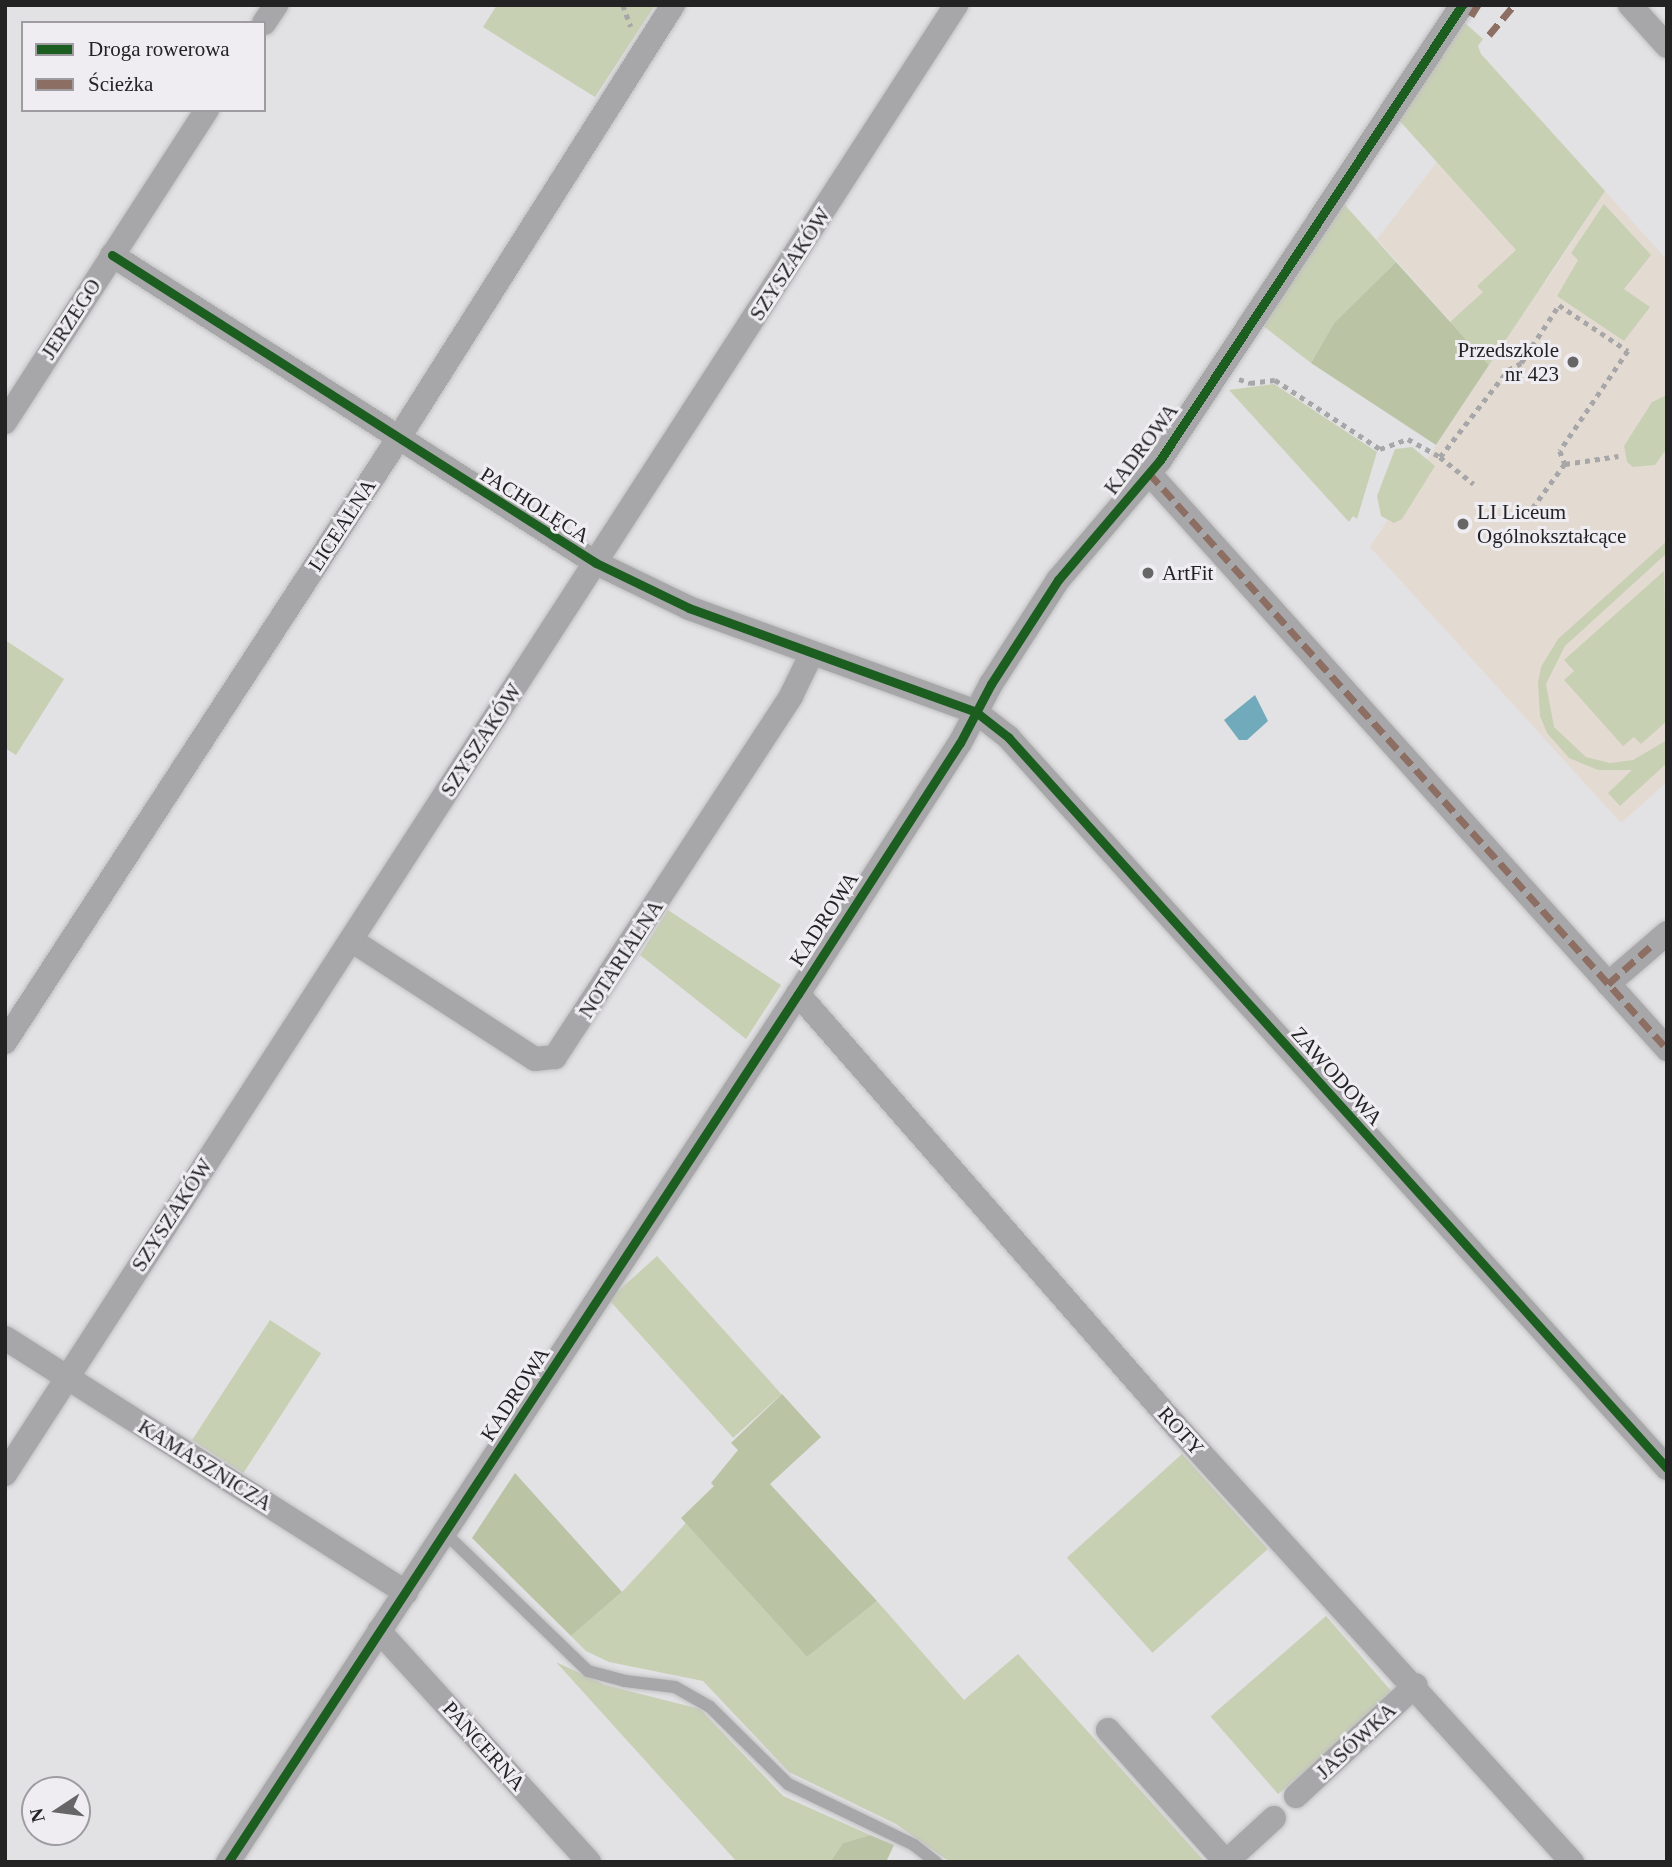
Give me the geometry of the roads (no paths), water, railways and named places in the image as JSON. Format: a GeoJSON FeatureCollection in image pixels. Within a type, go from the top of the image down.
{"type":"FeatureCollection","features":[{"type":"Feature","properties":{"kind":"street"},"geometry":{"type":"LineString","coordinates":[[265,21],[276,5]]}},
{"type":"Feature","properties":{"kind":"street","name":"LICEALNA"},"geometry":{"type":"LineString","coordinates":[[5,1042],[398,439],[673,5]]}},
{"type":"Feature","properties":{"kind":"street","name":"SZYSZAKÓW"},"geometry":{"type":"LineString","coordinates":[[5,1474],[956,5]]}},
{"type":"Feature","properties":{"kind":"street","name":"KADROWA"},"geometry":{"type":"LineString","coordinates":[[228,1862],[798,994],[1069,564],[1149,473],[1462,5]]}},
{"type":"Feature","properties":{"kind":"street"},"geometry":{"type":"LineString","coordinates":[[1630,5],[1667,46]]}},
{"type":"Feature","properties":{"kind":"street","name":"JERZEGO"},"geometry":{"type":"LineString","coordinates":[[5,422],[206,112]]}},
{"type":"Feature","properties":{"kind":"street","name":"PACHOLĘCA"},"geometry":{"type":"LineString","coordinates":[[112,255],[596,563],[671,601],[976,712]]}},
{"type":"Feature","properties":{"kind":"street"},"geometry":{"type":"LineString","coordinates":[[1149,473],[1667,1049]]}},
{"type":"Feature","properties":{"kind":"street","name":"NOTARIALNA"},"geometry":{"type":"LineString","coordinates":[[351,940],[535,1059],[555,1057],[791,696],[811,654]]}},
{"type":"Feature","properties":{"kind":"street","name":"ZAWODOWA"},"geometry":{"type":"LineString","coordinates":[[976,712],[1008,737],[1667,1468]]}},
{"type":"Feature","properties":{"kind":"street"},"geometry":{"type":"LineString","coordinates":[[1608,984],[1658,940]]}},
{"type":"Feature","properties":{"kind":"street","name":"ROTY"},"geometry":{"type":"LineString","coordinates":[[798,994],[1176,1426],[1416,1685],[1572,1862]]}},
{"type":"Feature","properties":{"kind":"street","name":"KAMASZNICZA"},"geometry":{"type":"LineString","coordinates":[[5,1338],[406,1592]]}},
{"type":"Feature","properties":{"kind":"street","name":"PANCERNA"},"geometry":{"type":"LineString","coordinates":[[379,1631],[589,1862]]}},
{"type":"Feature","properties":{"kind":"street","name":"JASÓWKA"},"geometry":{"type":"LineString","coordinates":[[1297,1796],[1416,1685]]}},
{"type":"Feature","properties":{"kind":"street"},"geometry":{"type":"LineString","coordinates":[[1108,1730],[1226,1862],[1274,1818]]}},
{"type":"Feature","properties":{"kind":"lane"},"geometry":{"type":"LineString","coordinates":[[445,1533],[588,1671],[625,1681],[676,1686],[710,1707],[788,1784],[914,1845],[936,1862]]}},
{"type":"Feature","properties":{"kind":"water"},"geometry":{"type":"Polygon","coordinates":[[[1255,695],[1268,721],[1247,740],[1239,740],[1224,720],[1255,695]]]}},
{"type":"Feature","properties":{"kind":"place","name":"Przedszkole nr 423"},"geometry":{"type":"Point","coordinates":[1573,362]}},
{"type":"Feature","properties":{"kind":"place","name":"LI Liceum Ogólnokształcące"},"geometry":{"type":"Point","coordinates":[1463,524]}},
{"type":"Feature","properties":{"kind":"place","name":"ArtFit"},"geometry":{"type":"Point","coordinates":[1148,573]}}]}
